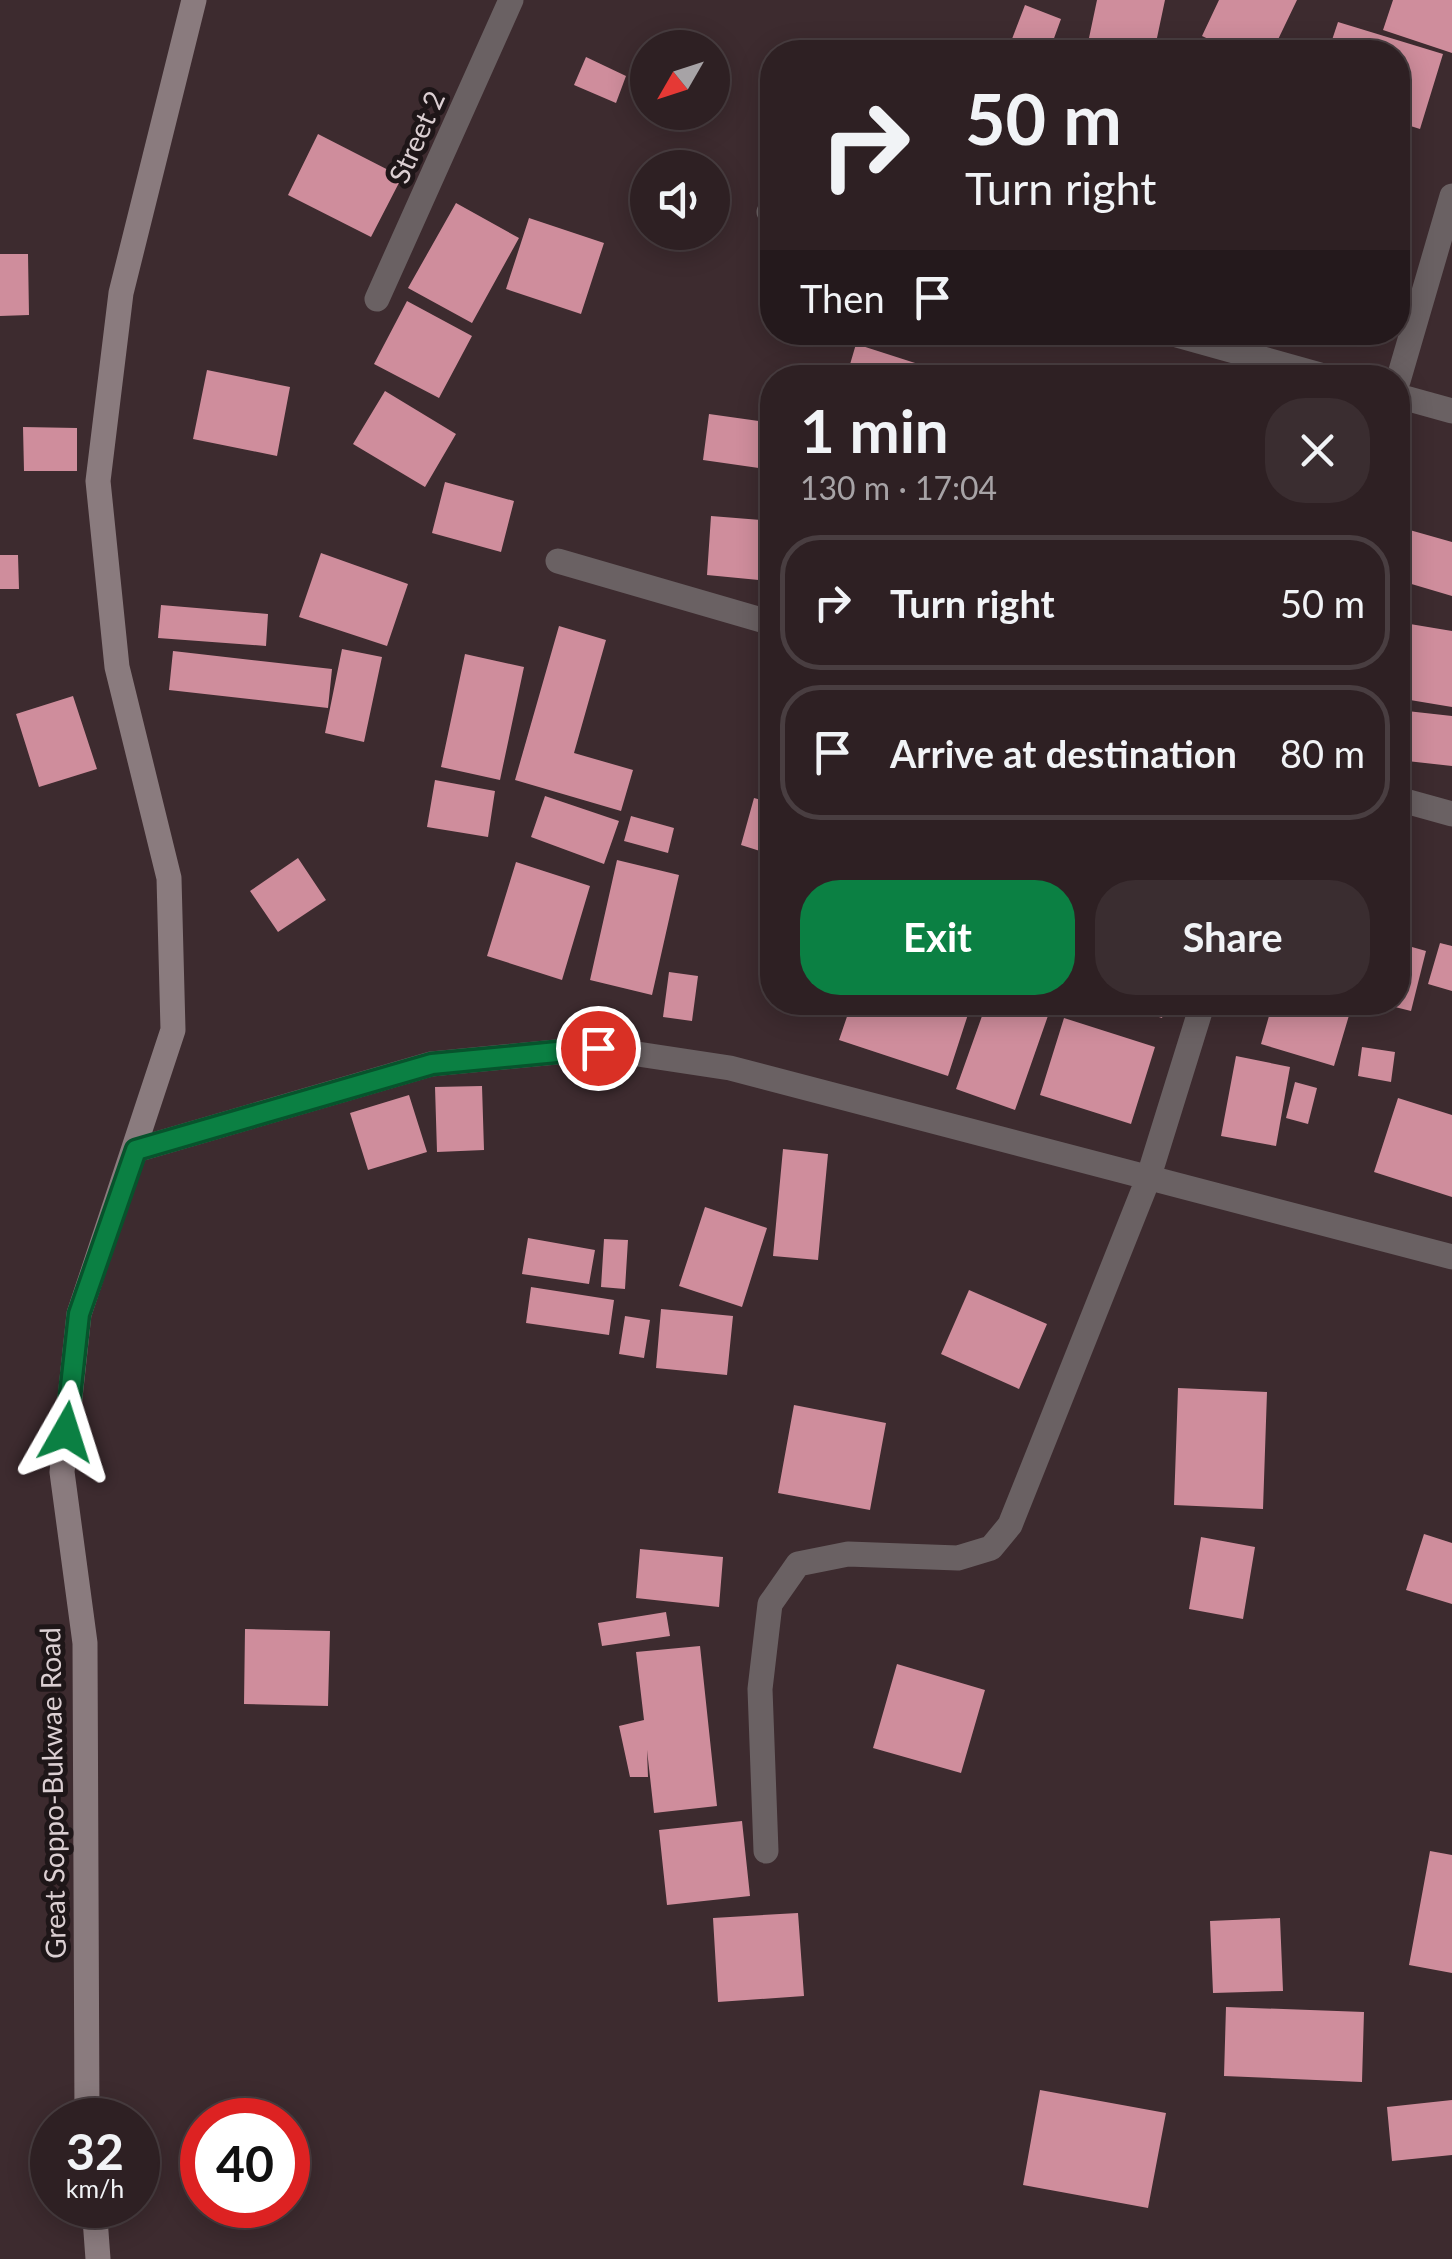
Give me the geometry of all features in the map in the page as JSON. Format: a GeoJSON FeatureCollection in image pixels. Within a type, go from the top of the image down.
{"type":"FeatureCollection","features":[{"type":"Feature","properties":{"kind":"street","name":"Great Soppo-Bukwae Road"},"geometry":{"type":"LineString","coordinates":[[87,2098],[85,1643],[62,1472],[79,1314],[174,1030],[169,878],[117,668],[98,481],[121,293],[194,0]]}},
{"type":"Feature","properties":{"kind":"street","name":"Street 2"},"geometry":{"type":"LineString","coordinates":[[378,298],[512,0]]}},
{"type":"Feature","properties":{"kind":"street"},"geometry":{"type":"LineString","coordinates":[[1410,340],[1452,196]]}},
{"type":"Feature","properties":{"kind":"street"},"geometry":{"type":"LineString","coordinates":[[1213,345],[1284,365]]}},
{"type":"Feature","properties":{"kind":"street"},"geometry":{"type":"LineString","coordinates":[[1410,399],[1452,411]]}},
{"type":"Feature","properties":{"kind":"street"},"geometry":{"type":"LineString","coordinates":[[558,561],[760,620]]}},
{"type":"Feature","properties":{"kind":"street"},"geometry":{"type":"LineString","coordinates":[[1410,802],[1452,814]]}},
{"type":"Feature","properties":{"kind":"street"},"geometry":{"type":"LineString","coordinates":[[766,1851],[760,1688],[770,1604],[798,1564],[848,1554],[958,1558],[991,1548],[1010,1525],[1148,1179],[1199,1015]]}},
{"type":"Feature","properties":{"kind":"street"},"geometry":{"type":"LineString","coordinates":[[136,1150],[432,1064],[598,1048],[730,1068],[1452,1256]]}},
{"type":"Feature","properties":{"kind":"street"},"geometry":{"type":"LineString","coordinates":[[96,2228],[98,2259]]}},
{"type":"Feature","properties":{"kind":"building"},"geometry":{"type":"Polygon","coordinates":[[[1097,0],[1165,0],[1157,40],[1089,38],[1097,0]]]}},
{"type":"Feature","properties":{"kind":"building"},"geometry":{"type":"Polygon","coordinates":[[[1219,0],[1297,0],[1278,40],[1210,40],[1202,36],[1219,0]]]}},
{"type":"Feature","properties":{"kind":"building"},"geometry":{"type":"Polygon","coordinates":[[[1393,0],[1452,0],[1452,53],[1383,30],[1393,0]]]}},
{"type":"Feature","properties":{"kind":"building"},"geometry":{"type":"Polygon","coordinates":[[[1025,5],[1061,19],[1053,40],[1012,40],[1025,5]]]}},
{"type":"Feature","properties":{"kind":"building"},"geometry":{"type":"Polygon","coordinates":[[[1338,22],[1397,40],[1332,40],[1338,22]]]}},
{"type":"Feature","properties":{"kind":"building"},"geometry":{"type":"Polygon","coordinates":[[[1410,44],[1443,54],[1420,129],[1410,126],[1410,44]]]}},
{"type":"Feature","properties":{"kind":"building"},"geometry":{"type":"Polygon","coordinates":[[[586,57],[626,76],[616,103],[574,85],[586,57]]]}},
{"type":"Feature","properties":{"kind":"building"},"geometry":{"type":"Polygon","coordinates":[[[318,134],[402,177],[371,237],[288,195],[318,134]]]}},
{"type":"Feature","properties":{"kind":"building"},"geometry":{"type":"Polygon","coordinates":[[[456,203],[519,238],[472,323],[408,288],[456,203]]]}},
{"type":"Feature","properties":{"kind":"building"},"geometry":{"type":"Polygon","coordinates":[[[529,218],[604,243],[581,314],[506,289],[529,218]]]}},
{"type":"Feature","properties":{"kind":"building"},"geometry":{"type":"Polygon","coordinates":[[[0,254],[28,254],[29,315],[0,316],[0,254]]]}},
{"type":"Feature","properties":{"kind":"building"},"geometry":{"type":"Polygon","coordinates":[[[407,301],[472,336],[439,398],[374,364],[407,301]]]}},
{"type":"Feature","properties":{"kind":"building"},"geometry":{"type":"Polygon","coordinates":[[[856,345],[859,345],[921,365],[850,365],[856,345]]]}},
{"type":"Feature","properties":{"kind":"building"},"geometry":{"type":"Polygon","coordinates":[[[207,370],[290,387],[277,456],[193,439],[207,370]]]}},
{"type":"Feature","properties":{"kind":"building"},"geometry":{"type":"Polygon","coordinates":[[[385,391],[456,434],[425,487],[353,444],[385,391]]]}},
{"type":"Feature","properties":{"kind":"building"},"geometry":{"type":"Polygon","coordinates":[[[709,414],[760,421],[760,468],[703,460],[709,414]]]}},
{"type":"Feature","properties":{"kind":"building"},"geometry":{"type":"Polygon","coordinates":[[[23,427],[77,428],[77,471],[24,471],[23,427]]]}},
{"type":"Feature","properties":{"kind":"building"},"geometry":{"type":"Polygon","coordinates":[[[445,482],[514,501],[501,552],[432,533],[445,482]]]}},
{"type":"Feature","properties":{"kind":"building"},"geometry":{"type":"Polygon","coordinates":[[[711,516],[760,520],[760,580],[707,575],[711,516]]]}},
{"type":"Feature","properties":{"kind":"building"},"geometry":{"type":"Polygon","coordinates":[[[1410,530],[1452,542],[1452,596],[1410,584],[1410,530]]]}},
{"type":"Feature","properties":{"kind":"building"},"geometry":{"type":"Polygon","coordinates":[[[321,553],[408,584],[387,646],[299,617],[321,553]]]}},
{"type":"Feature","properties":{"kind":"building"},"geometry":{"type":"Polygon","coordinates":[[[0,555],[18,555],[19,589],[0,589],[0,555]]]}},
{"type":"Feature","properties":{"kind":"building"},"geometry":{"type":"Polygon","coordinates":[[[161,605],[268,614],[266,646],[158,638],[161,605]]]}},
{"type":"Feature","properties":{"kind":"building"},"geometry":{"type":"Polygon","coordinates":[[[1410,624],[1452,631],[1452,707],[1410,700],[1410,624]]]}},
{"type":"Feature","properties":{"kind":"building"},"geometry":{"type":"Polygon","coordinates":[[[559,626],[606,640],[574,753],[633,770],[621,811],[515,780],[559,626]]]}},
{"type":"Feature","properties":{"kind":"building"},"geometry":{"type":"Polygon","coordinates":[[[342,649],[382,657],[364,742],[325,733],[342,649]]]}},
{"type":"Feature","properties":{"kind":"building"},"geometry":{"type":"Polygon","coordinates":[[[173,651],[332,669],[328,708],[169,690],[173,651]]]}},
{"type":"Feature","properties":{"kind":"building"},"geometry":{"type":"Polygon","coordinates":[[[465,654],[524,667],[500,780],[441,767],[465,654]]]}},
{"type":"Feature","properties":{"kind":"building"},"geometry":{"type":"Polygon","coordinates":[[[73,696],[97,769],[39,787],[16,714],[73,696]]]}},
{"type":"Feature","properties":{"kind":"building"},"geometry":{"type":"Polygon","coordinates":[[[1410,711],[1452,716],[1452,766],[1410,761],[1410,711]]]}},
{"type":"Feature","properties":{"kind":"building"},"geometry":{"type":"Polygon","coordinates":[[[435,780],[495,791],[488,837],[427,827],[435,780]]]}},
{"type":"Feature","properties":{"kind":"building"},"geometry":{"type":"Polygon","coordinates":[[[545,796],[619,821],[604,864],[531,837],[545,796]]]}},
{"type":"Feature","properties":{"kind":"building"},"geometry":{"type":"Polygon","coordinates":[[[754,798],[760,800],[760,851],[741,845],[754,798]]]}},
{"type":"Feature","properties":{"kind":"building"},"geometry":{"type":"Polygon","coordinates":[[[631,816],[674,828],[668,853],[624,841],[631,816]]]}},
{"type":"Feature","properties":{"kind":"building"},"geometry":{"type":"Polygon","coordinates":[[[298,858],[326,900],[278,932],[250,891],[298,858]]]}},
{"type":"Feature","properties":{"kind":"building"},"geometry":{"type":"Polygon","coordinates":[[[617,860],[679,875],[652,995],[590,980],[617,860]]]}},
{"type":"Feature","properties":{"kind":"building"},"geometry":{"type":"Polygon","coordinates":[[[516,862],[590,886],[562,980],[487,956],[516,862]]]}},
{"type":"Feature","properties":{"kind":"building"},"geometry":{"type":"Polygon","coordinates":[[[1440,943],[1452,946],[1452,991],[1428,984],[1440,943]]]}},
{"type":"Feature","properties":{"kind":"building"},"geometry":{"type":"Polygon","coordinates":[[[1410,946],[1426,951],[1410,1011],[1410,946]]]}},
{"type":"Feature","properties":{"kind":"building"},"geometry":{"type":"Polygon","coordinates":[[[669,972],[698,976],[692,1021],[663,1017],[669,972]]]}},
{"type":"Feature","properties":{"kind":"building"},"geometry":{"type":"Polygon","coordinates":[[[848,1015],[968,1015],[948,1076],[839,1040],[848,1015]]]}},
{"type":"Feature","properties":{"kind":"building"},"geometry":{"type":"Polygon","coordinates":[[[982,1015],[1048,1015],[1015,1110],[956,1089],[982,1015]]]}},
{"type":"Feature","properties":{"kind":"building"},"geometry":{"type":"Polygon","coordinates":[[[1269,1015],[1349,1015],[1334,1066],[1261,1044],[1269,1015]]]}},
{"type":"Feature","properties":{"kind":"building"},"geometry":{"type":"Polygon","coordinates":[[[1064,1018],[1155,1047],[1131,1124],[1040,1095],[1064,1018]]]}},
{"type":"Feature","properties":{"kind":"building"},"geometry":{"type":"Polygon","coordinates":[[[1362,1047],[1395,1052],[1391,1082],[1358,1076],[1362,1047]]]}},
{"type":"Feature","properties":{"kind":"building"},"geometry":{"type":"Polygon","coordinates":[[[1236,1056],[1290,1067],[1276,1146],[1221,1136],[1236,1056]]]}},
{"type":"Feature","properties":{"kind":"building"},"geometry":{"type":"Polygon","coordinates":[[[1295,1082],[1317,1088],[1308,1124],[1286,1118],[1295,1082]]]}},
{"type":"Feature","properties":{"kind":"building"},"geometry":{"type":"Polygon","coordinates":[[[482,1086],[484,1150],[437,1152],[435,1087],[482,1086]]]}},
{"type":"Feature","properties":{"kind":"building"},"geometry":{"type":"Polygon","coordinates":[[[409,1095],[427,1152],[368,1170],[350,1113],[409,1095]]]}},
{"type":"Feature","properties":{"kind":"building"},"geometry":{"type":"Polygon","coordinates":[[[1398,1098],[1452,1115],[1452,1197],[1374,1172],[1398,1098]]]}},
{"type":"Feature","properties":{"kind":"building"},"geometry":{"type":"Polygon","coordinates":[[[783,1149],[828,1154],[818,1260],[773,1256],[783,1149]]]}},
{"type":"Feature","properties":{"kind":"building"},"geometry":{"type":"Polygon","coordinates":[[[705,1207],[767,1228],[742,1307],[679,1286],[705,1207]]]}},
{"type":"Feature","properties":{"kind":"building"},"geometry":{"type":"Polygon","coordinates":[[[528,1238],[595,1250],[589,1284],[522,1274],[528,1238]]]}},
{"type":"Feature","properties":{"kind":"building"},"geometry":{"type":"Polygon","coordinates":[[[604,1239],[628,1240],[625,1289],[601,1287],[604,1239]]]}},
{"type":"Feature","properties":{"kind":"building"},"geometry":{"type":"Polygon","coordinates":[[[531,1287],[614,1300],[609,1335],[526,1323],[531,1287]]]}},
{"type":"Feature","properties":{"kind":"building"},"geometry":{"type":"Polygon","coordinates":[[[969,1290],[1047,1324],[1019,1389],[941,1354],[969,1290]]]}},
{"type":"Feature","properties":{"kind":"building"},"geometry":{"type":"Polygon","coordinates":[[[661,1309],[733,1316],[727,1375],[656,1368],[661,1309]]]}},
{"type":"Feature","properties":{"kind":"building"},"geometry":{"type":"Polygon","coordinates":[[[625,1316],[650,1320],[644,1358],[619,1354],[625,1316]]]}},
{"type":"Feature","properties":{"kind":"building"},"geometry":{"type":"Polygon","coordinates":[[[1178,1388],[1267,1392],[1263,1509],[1174,1505],[1178,1388]]]}},
{"type":"Feature","properties":{"kind":"building"},"geometry":{"type":"Polygon","coordinates":[[[794,1405],[886,1423],[870,1510],[778,1493],[794,1405]]]}},
{"type":"Feature","properties":{"kind":"building"},"geometry":{"type":"Polygon","coordinates":[[[1424,1534],[1452,1543],[1452,1604],[1406,1590],[1424,1534]]]}},
{"type":"Feature","properties":{"kind":"building"},"geometry":{"type":"Polygon","coordinates":[[[1201,1537],[1255,1547],[1243,1619],[1189,1609],[1201,1537]]]}},
{"type":"Feature","properties":{"kind":"building"},"geometry":{"type":"Polygon","coordinates":[[[640,1549],[723,1557],[719,1607],[636,1598],[640,1549]]]}},
{"type":"Feature","properties":{"kind":"building"},"geometry":{"type":"Polygon","coordinates":[[[666,1612],[670,1636],[602,1646],[598,1623],[666,1612]]]}},
{"type":"Feature","properties":{"kind":"building"},"geometry":{"type":"Polygon","coordinates":[[[245,1629],[330,1631],[328,1706],[244,1704],[245,1629]]]}},
{"type":"Feature","properties":{"kind":"building"},"geometry":{"type":"Polygon","coordinates":[[[700,1646],[717,1806],[654,1813],[647,1750],[648,1777],[630,1777],[619,1726],[644,1720],[636,1652],[700,1646]]]}},
{"type":"Feature","properties":{"kind":"building"},"geometry":{"type":"Polygon","coordinates":[[[897,1664],[985,1690],[961,1773],[873,1748],[897,1664]]]}},
{"type":"Feature","properties":{"kind":"building"},"geometry":{"type":"Polygon","coordinates":[[[742,1821],[750,1896],[667,1905],[659,1830],[742,1821]]]}},
{"type":"Feature","properties":{"kind":"building"},"geometry":{"type":"Polygon","coordinates":[[[1430,1851],[1452,1855],[1452,1973],[1409,1965],[1430,1851]]]}},
{"type":"Feature","properties":{"kind":"building"},"geometry":{"type":"Polygon","coordinates":[[[798,1913],[804,1996],[718,2002],[713,1918],[798,1913]]]}},
{"type":"Feature","properties":{"kind":"building"},"geometry":{"type":"Polygon","coordinates":[[[1280,1918],[1283,1991],[1213,1993],[1210,1921],[1280,1918]]]}},
{"type":"Feature","properties":{"kind":"building"},"geometry":{"type":"Polygon","coordinates":[[[1226,2007],[1364,2012],[1362,2082],[1224,2076],[1226,2007]]]}},
{"type":"Feature","properties":{"kind":"building"},"geometry":{"type":"Polygon","coordinates":[[[1040,2090],[1166,2113],[1148,2208],[1023,2185],[1040,2090]]]}},
{"type":"Feature","properties":{"kind":"building"},"geometry":{"type":"Polygon","coordinates":[[[1452,2100],[1452,2155],[1392,2161],[1387,2107],[1452,2100]]]}},
{"type":"Feature","properties":{"kind":"route"},"geometry":{"type":"LineString","coordinates":[[66,1432],[79,1314],[136,1150],[432,1064],[598,1048]]}}]}
